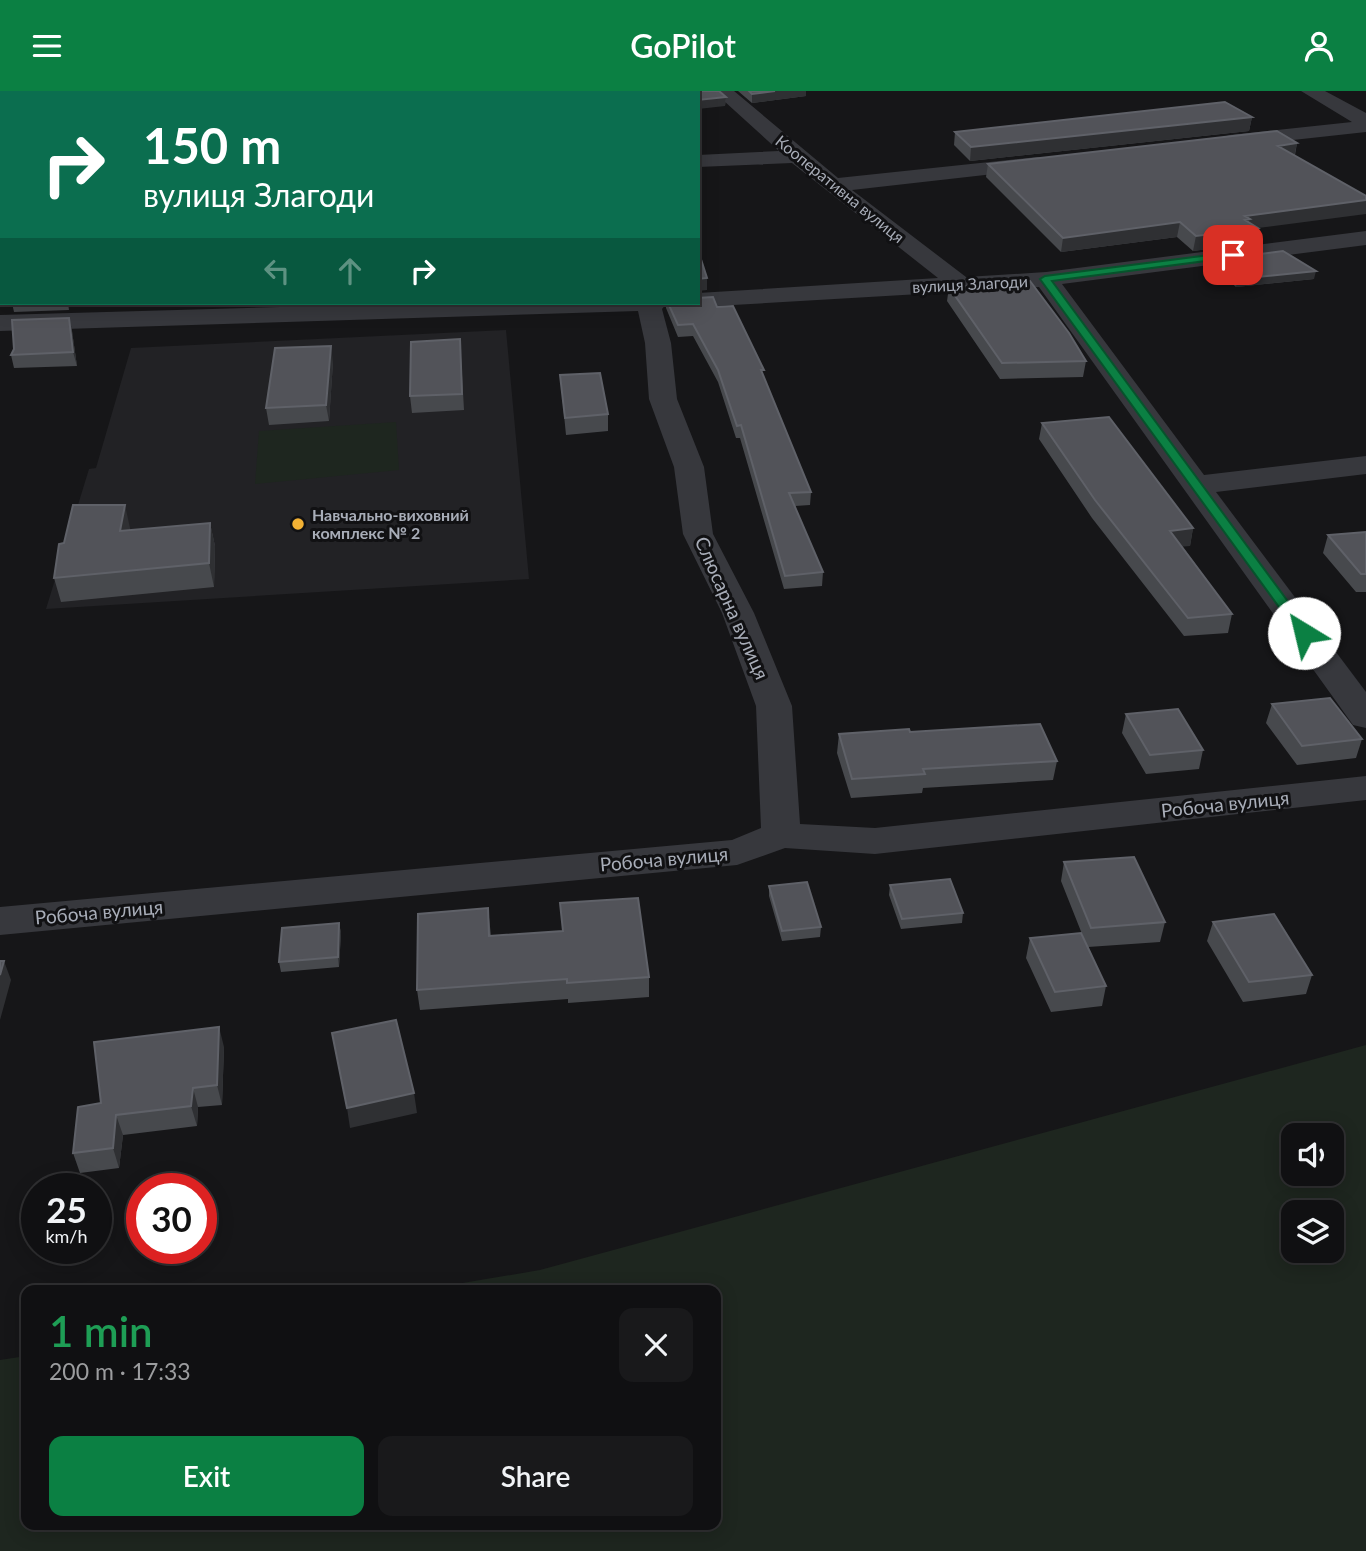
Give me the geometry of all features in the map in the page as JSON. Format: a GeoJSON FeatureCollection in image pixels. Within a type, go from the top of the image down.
{"type":"FeatureCollection","features":[{"type":"Feature","properties":{"kind":"street"},"geometry":{"type":"LineString","coordinates":[[1311,91],[1366,124]]}},
{"type":"Feature","properties":{"kind":"street","name":"Кооперативна вулиця"},"geometry":{"type":"LineString","coordinates":[[731,93],[797,157],[960,284]]}},
{"type":"Feature","properties":{"kind":"street"},"geometry":{"type":"LineString","coordinates":[[1216,143],[1366,124]]}},
{"type":"Feature","properties":{"kind":"street"},"geometry":{"type":"LineString","coordinates":[[700,161],[797,157]]}},
{"type":"Feature","properties":{"kind":"street"},"geometry":{"type":"LineString","coordinates":[[835,185],[1053,161]]}},
{"type":"Feature","properties":{"kind":"street","name":"вулиця Злагоди"},"geometry":{"type":"LineString","coordinates":[[700,300],[1045,279],[1366,238]]}},
{"type":"Feature","properties":{"kind":"street"},"geometry":{"type":"LineString","coordinates":[[1045,279],[1366,717]]}},
{"type":"Feature","properties":{"kind":"street"},"geometry":{"type":"LineString","coordinates":[[0,323],[583,305]]}},
{"type":"Feature","properties":{"kind":"street","name":"Слюсарна вулиця"},"geometry":{"type":"LineString","coordinates":[[648,305],[658,343],[663,399],[689,467],[698,534],[738,613],[774,706],[781,835]]}},
{"type":"Feature","properties":{"kind":"street"},"geometry":{"type":"LineString","coordinates":[[1197,485],[1366,465]]}},
{"type":"Feature","properties":{"kind":"street","name":"Робоча вулиця"},"geometry":{"type":"LineString","coordinates":[[0,921],[737,852],[781,835],[875,841],[1366,788]]}},
{"type":"Feature","properties":{"kind":"shaded area","name":"Навчально-виховний комплекс № 2"},"geometry":{"type":"Polygon","coordinates":[[[506,330],[529,579],[46,609],[89,469],[96,468],[131,348],[506,330]]]}},
{"type":"Feature","properties":{"kind":"shaded area"},"geometry":{"type":"Polygon","coordinates":[[[396,422],[399,470],[255,484],[259,431],[396,422]]]}},
{"type":"Feature","properties":{"kind":"shaded area"},"geometry":{"type":"Polygon","coordinates":[[[1366,1045],[1366,1551],[0,1551],[0,1360],[21,1357],[21,1530],[721,1530],[721,1285],[451,1285],[540,1270],[1366,1045]]]}},
{"type":"Feature","properties":{"kind":"building"},"geometry":{"type":"Polygon","coordinates":[[[700,91],[719,91],[726,97],[700,100],[700,91]]]}},
{"type":"Feature","properties":{"kind":"building"},"geometry":{"type":"Polygon","coordinates":[[[749,91],[775,91],[752,94],[749,91]]]}},
{"type":"Feature","properties":{"kind":"building"},"geometry":{"type":"Polygon","coordinates":[[[1225,102],[1252,117],[971,147],[955,132],[1225,102]]]}},
{"type":"Feature","properties":{"kind":"building"},"geometry":{"type":"Polygon","coordinates":[[[1277,131],[1297,143],[1278,146],[1366,196],[1366,200],[1245,216],[1250,219],[1245,220],[1258,228],[1196,236],[1180,222],[1063,238],[988,164],[1277,131]]]}},
{"type":"Feature","properties":{"kind":"building"},"geometry":{"type":"Polygon","coordinates":[[[1283,251],[1316,271],[1238,279],[1214,260],[1283,251]]]}},
{"type":"Feature","properties":{"kind":"building"},"geometry":{"type":"Polygon","coordinates":[[[700,256],[707,278],[700,279],[700,256]]]}},
{"type":"Feature","properties":{"kind":"building"},"geometry":{"type":"Polygon","coordinates":[[[1030,281],[1069,333],[1086,361],[1002,363],[949,287],[1030,281]]]}},
{"type":"Feature","properties":{"kind":"building"},"geometry":{"type":"Polygon","coordinates":[[[713,297],[717,307],[733,306],[764,370],[761,370],[811,492],[789,493],[823,572],[785,576],[741,425],[737,426],[718,370],[693,324],[678,325],[669,305],[700,305],[700,298],[713,297]]]}},
{"type":"Feature","properties":{"kind":"building"},"geometry":{"type":"Polygon","coordinates":[[[69,318],[73,352],[11,355],[14,349],[12,320],[69,318]]]}},
{"type":"Feature","properties":{"kind":"building"},"geometry":{"type":"Polygon","coordinates":[[[460,339],[462,394],[410,396],[411,342],[460,339]]]}},
{"type":"Feature","properties":{"kind":"building"},"geometry":{"type":"Polygon","coordinates":[[[331,346],[326,405],[266,408],[275,348],[331,346]]]}},
{"type":"Feature","properties":{"kind":"building"},"geometry":{"type":"Polygon","coordinates":[[[600,373],[608,414],[565,418],[560,375],[600,373]]]}},
{"type":"Feature","properties":{"kind":"building"},"geometry":{"type":"Polygon","coordinates":[[[1109,417],[1193,528],[1170,531],[1232,614],[1188,618],[1095,500],[1042,423],[1109,417]]]}},
{"type":"Feature","properties":{"kind":"building"},"geometry":{"type":"Polygon","coordinates":[[[73,505],[125,505],[120,531],[210,523],[209,563],[54,578],[59,544],[64,543],[73,505]]]}},
{"type":"Feature","properties":{"kind":"building"},"geometry":{"type":"Polygon","coordinates":[[[1366,532],[1366,574],[1361,574],[1328,535],[1366,532]]]}},
{"type":"Feature","properties":{"kind":"building"},"geometry":{"type":"Polygon","coordinates":[[[1330,698],[1362,739],[1302,746],[1272,704],[1330,698]]]}},
{"type":"Feature","properties":{"kind":"building"},"geometry":{"type":"Polygon","coordinates":[[[1178,709],[1203,750],[1150,755],[1126,714],[1178,709]]]}},
{"type":"Feature","properties":{"kind":"building"},"geometry":{"type":"Polygon","coordinates":[[[1040,724],[1057,761],[923,769],[925,774],[852,779],[839,734],[909,729],[910,732],[1040,724]]]}},
{"type":"Feature","properties":{"kind":"building"},"geometry":{"type":"Polygon","coordinates":[[[1134,857],[1165,922],[1091,928],[1064,862],[1134,857]]]}},
{"type":"Feature","properties":{"kind":"building"},"geometry":{"type":"Polygon","coordinates":[[[950,879],[963,913],[902,919],[890,885],[950,879]]]}},
{"type":"Feature","properties":{"kind":"building"},"geometry":{"type":"Polygon","coordinates":[[[807,882],[821,927],[782,931],[769,886],[807,882]]]}},
{"type":"Feature","properties":{"kind":"building"},"geometry":{"type":"Polygon","coordinates":[[[638,898],[649,977],[567,983],[567,979],[417,990],[418,914],[488,908],[489,936],[563,931],[560,903],[638,898]]]}},
{"type":"Feature","properties":{"kind":"building"},"geometry":{"type":"Polygon","coordinates":[[[1274,914],[1312,975],[1249,982],[1213,922],[1274,914]]]}},
{"type":"Feature","properties":{"kind":"building"},"geometry":{"type":"Polygon","coordinates":[[[339,923],[338,957],[279,962],[282,928],[339,923]]]}},
{"type":"Feature","properties":{"kind":"building"},"geometry":{"type":"Polygon","coordinates":[[[1081,933],[1106,986],[1055,992],[1030,938],[1081,933]]]}},
{"type":"Feature","properties":{"kind":"building"},"geometry":{"type":"Polygon","coordinates":[[[396,1020],[414,1093],[347,1108],[332,1033],[396,1020]]]}},
{"type":"Feature","properties":{"kind":"building"},"geometry":{"type":"Polygon","coordinates":[[[219,1027],[217,1085],[193,1088],[191,1106],[116,1115],[113,1148],[73,1153],[78,1107],[101,1103],[94,1042],[219,1027]]]}},
{"type":"Feature","properties":{"kind":"place","name":"Навчально-виховний комплекс № 2"},"geometry":{"type":"Point","coordinates":[298,524]}},
{"type":"Feature","properties":{"kind":"route"},"geometry":{"type":"LineString","coordinates":[[1233,255],[1045,279],[1304,633]]}}]}
